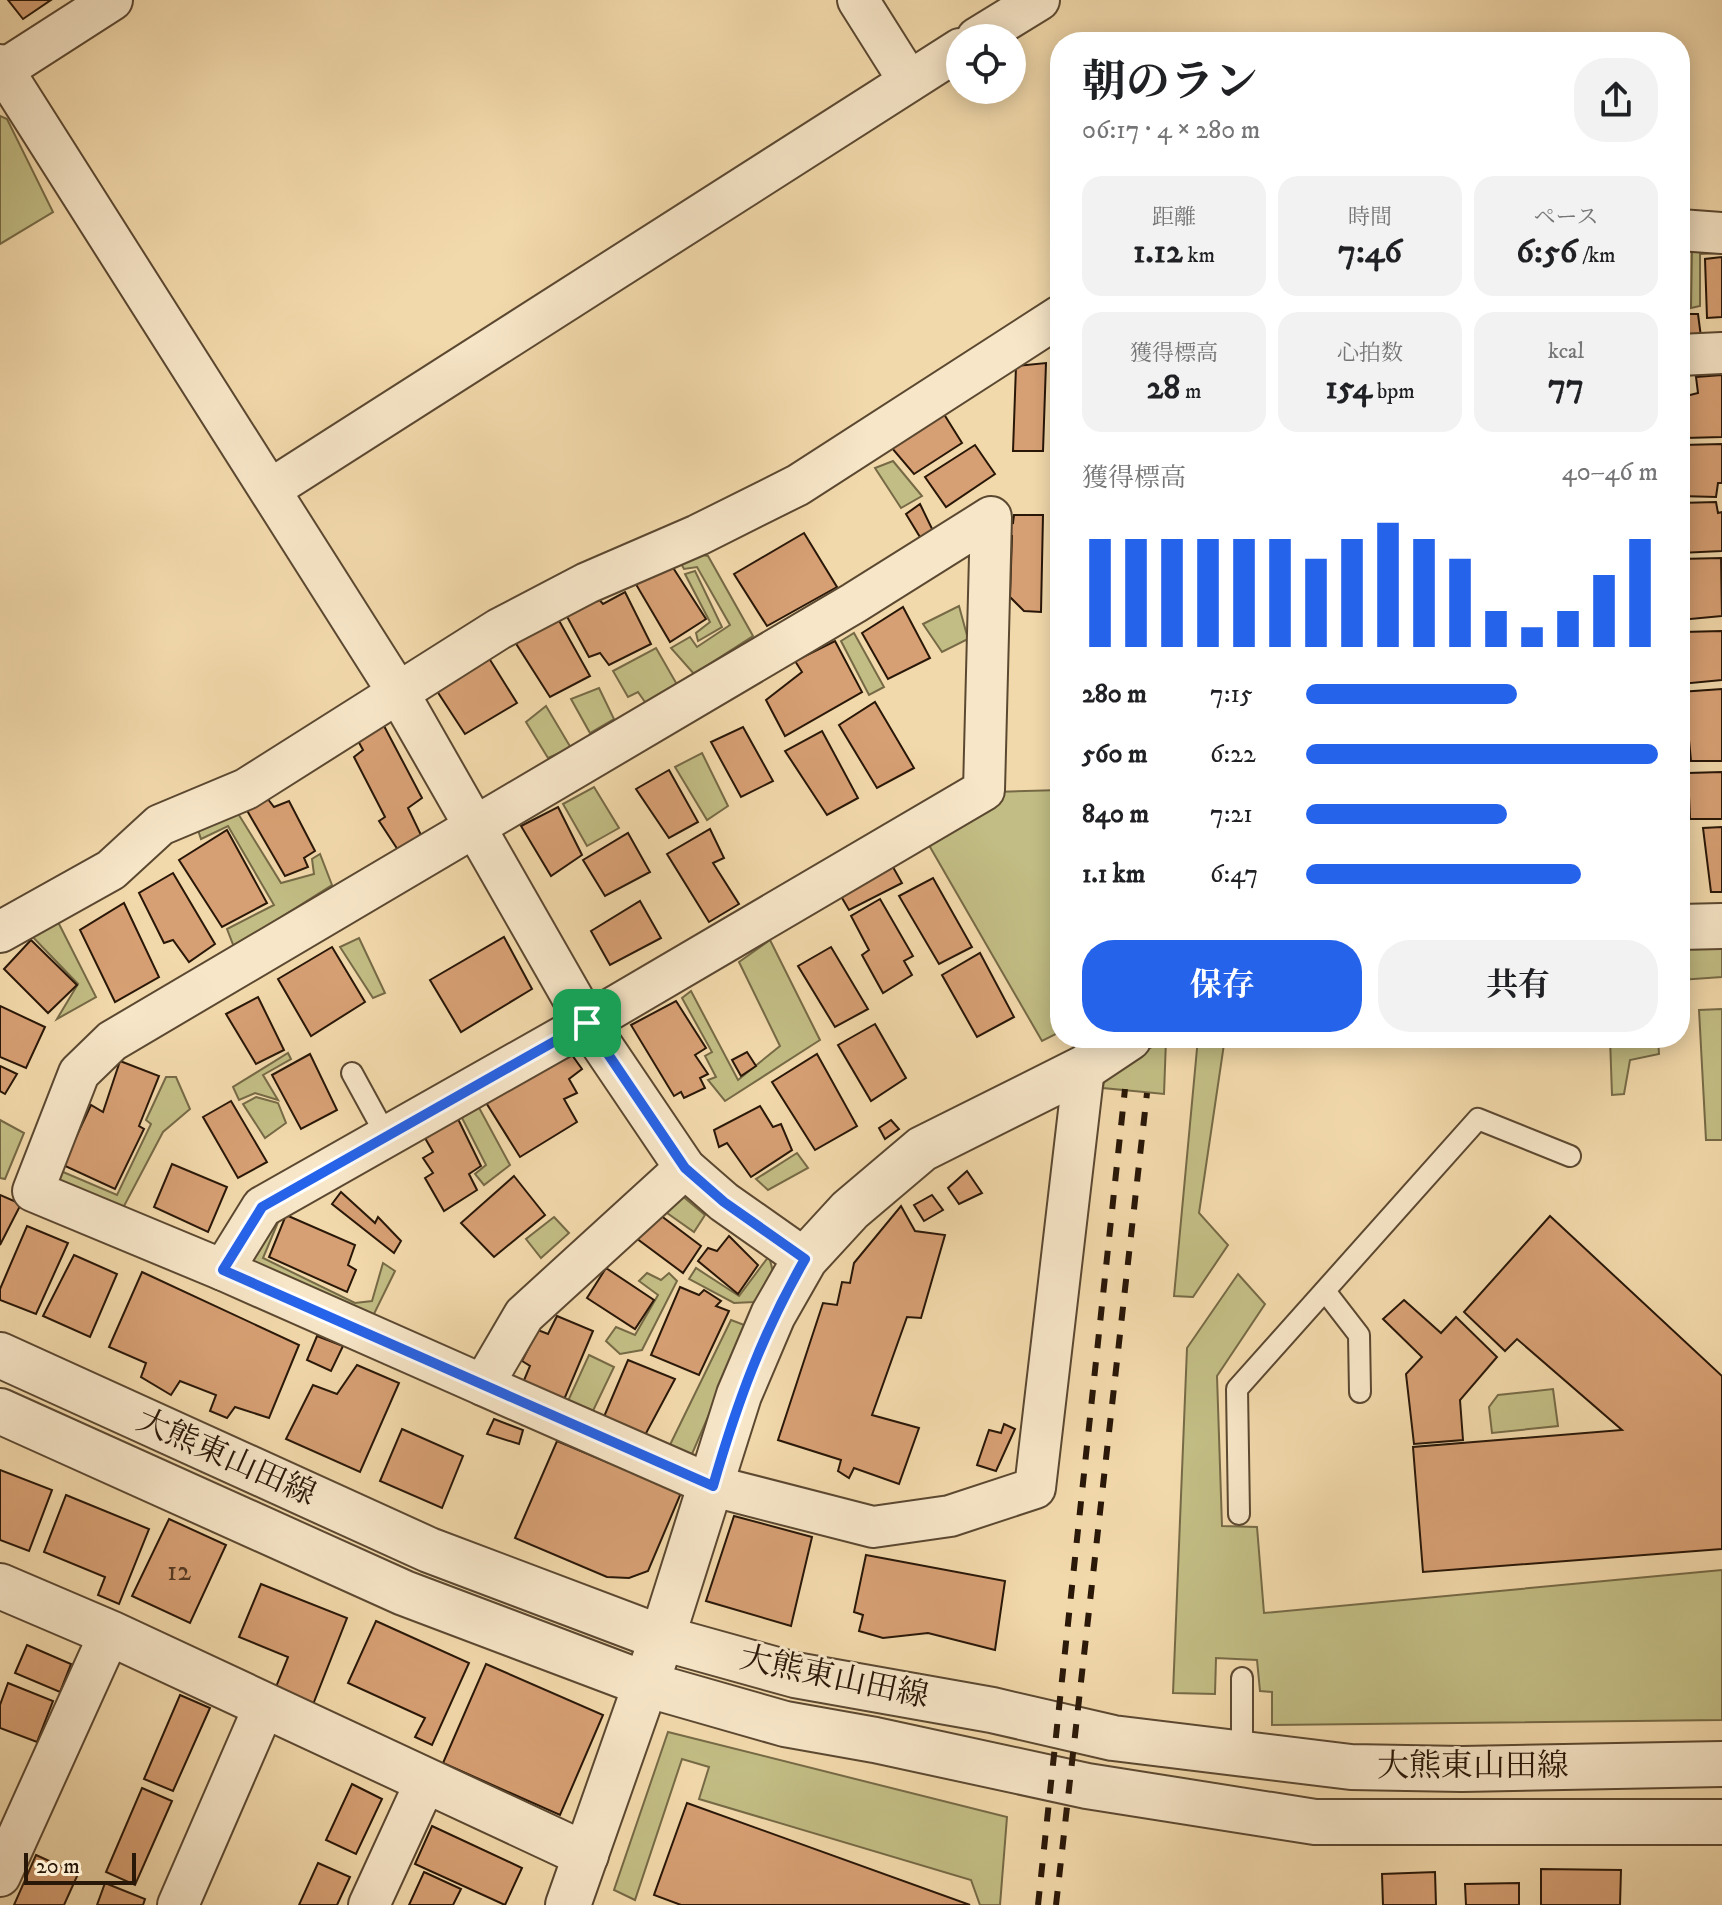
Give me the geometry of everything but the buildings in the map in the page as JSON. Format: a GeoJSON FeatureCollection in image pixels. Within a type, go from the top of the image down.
{"type":"FeatureCollection","features":[{"type":"Feature","properties":{"kind":"street"},"geometry":{"type":"LineString","coordinates":[[112,0],[1,69],[399,694],[587,1023],[685,1168],[724,1202],[805,1259]]}},
{"type":"Feature","properties":{"kind":"street"},"geometry":{"type":"LineString","coordinates":[[858,0],[909,81]]}},
{"type":"Feature","properties":{"kind":"street"},"geometry":{"type":"LineString","coordinates":[[1000,24],[1039,0]]}},
{"type":"Feature","properties":{"kind":"street"},"geometry":{"type":"LineString","coordinates":[[271,489],[946,58]]}},
{"type":"Feature","properties":{"kind":"street"},"geometry":{"type":"LineString","coordinates":[[1690,231],[1722,233]]}},
{"type":"Feature","properties":{"kind":"street"},"geometry":{"type":"LineString","coordinates":[[0,932],[111,870],[160,825],[246,789],[512,622],[798,485],[1050,322]]}},
{"type":"Feature","properties":{"kind":"street"},"geometry":{"type":"LineString","coordinates":[[1690,355],[1722,353]]}},
{"type":"Feature","properties":{"kind":"street"},"geometry":{"type":"LineString","coordinates":[[223,1270],[262,1207],[587,1023],[984,790],[991,517],[854,603],[112,1041],[79,1073],[33,1191],[223,1270],[713,1486],[873,1527],[950,1516],[1035,1488],[1084,1068]]}},
{"type":"Feature","properties":{"kind":"street"},"geometry":{"type":"LineString","coordinates":[[1690,927],[1722,926]]}},
{"type":"Feature","properties":{"kind":"street"},"geometry":{"type":"LineString","coordinates":[[568,1905],[713,1486],[739,1395],[773,1315],[805,1259],[850,1210],[922,1149],[1084,1068],[1114,1048]]}},
{"type":"Feature","properties":{"kind":"street"},"geometry":{"type":"LineString","coordinates":[[483,1385],[524,1315],[685,1168]]}},
{"type":"Feature","properties":{"kind":"street","name":"大熊東山田線"},"geometry":{"type":"LineString","coordinates":[[0,1355],[429,1550],[662,1638],[795,1675],[992,1710],[1113,1738],[1351,1767],[1446,1769],[1722,1764]]}},
{"type":"Feature","properties":{"kind":"street","name":"大熊東山田線"},"geometry":{"type":"LineString","coordinates":[[0,1411],[404,1593],[645,1684],[785,1724],[875,1740],[1087,1786],[1315,1822],[1722,1822]]}},
{"type":"Feature","properties":{"kind":"street"},"geometry":{"type":"LineString","coordinates":[[0,1586],[110,1633],[586,1855]]}},
{"type":"Feature","properties":{"kind":"street"},"geometry":{"type":"LineString","coordinates":[[0,1876],[110,1633]]}},
{"type":"Feature","properties":{"kind":"street"},"geometry":{"type":"LineString","coordinates":[[178,1905],[264,1707]]}},
{"type":"Feature","properties":{"kind":"street"},"geometry":{"type":"LineString","coordinates":[[369,1905],[426,1781]]}},
{"type":"Feature","properties":{"kind":"lane"},"geometry":{"type":"LineString","coordinates":[[352,1073],[387,1137]]}},
{"type":"Feature","properties":{"kind":"lane"},"geometry":{"type":"LineString","coordinates":[[1239,1514],[1237,1389],[1478,1119],[1570,1156]]}},
{"type":"Feature","properties":{"kind":"lane"},"geometry":{"type":"LineString","coordinates":[[1325,1291],[1359,1335],[1360,1392]]}},
{"type":"Feature","properties":{"kind":"lane"},"geometry":{"type":"LineString","coordinates":[[1242,1678],[1242,1756]]}},
{"type":"Feature","properties":{"kind":"shaded area"},"geometry":{"type":"Polygon","coordinates":[[[0,116],[7,119],[53,212],[0,244],[0,116]]]}},
{"type":"Feature","properties":{"kind":"shaded area"},"geometry":{"type":"Polygon","coordinates":[[[1722,243],[1722,253],[1700,254],[1700,306],[1691,308],[1692,244],[1722,243]]]}},
{"type":"Feature","properties":{"kind":"shaded area"},"geometry":{"type":"Polygon","coordinates":[[[893,461],[922,496],[901,508],[875,468],[893,461]]]}},
{"type":"Feature","properties":{"kind":"shaded area"},"geometry":{"type":"Polygon","coordinates":[[[692,553],[708,556],[753,636],[694,674],[671,648],[690,637],[697,647],[730,625],[697,567],[684,569],[680,562],[692,553]]]}},
{"type":"Feature","properties":{"kind":"shaded area"},"geometry":{"type":"Polygon","coordinates":[[[695,571],[722,627],[698,641],[696,633],[710,622],[685,574],[695,571]]]}},
{"type":"Feature","properties":{"kind":"shaded area"},"geometry":{"type":"Polygon","coordinates":[[[959,606],[968,639],[942,652],[923,624],[959,606]]]}},
{"type":"Feature","properties":{"kind":"shaded area"},"geometry":{"type":"Polygon","coordinates":[[[854,633],[884,687],[869,695],[841,641],[854,633]]]}},
{"type":"Feature","properties":{"kind":"shaded area"},"geometry":{"type":"Polygon","coordinates":[[[656,648],[679,688],[647,705],[638,692],[628,697],[613,671],[656,648]]]}},
{"type":"Feature","properties":{"kind":"shaded area"},"geometry":{"type":"Polygon","coordinates":[[[599,688],[614,719],[590,733],[571,699],[599,688]]]}},
{"type":"Feature","properties":{"kind":"shaded area"},"geometry":{"type":"Polygon","coordinates":[[[546,706],[571,748],[548,758],[526,722],[546,706]]]}},
{"type":"Feature","properties":{"kind":"shaded area"},"geometry":{"type":"Polygon","coordinates":[[[702,753],[728,806],[707,820],[675,767],[702,753]]]}},
{"type":"Feature","properties":{"kind":"shaded area"},"geometry":{"type":"Polygon","coordinates":[[[594,787],[619,828],[587,846],[563,804],[594,787]]]}},
{"type":"Feature","properties":{"kind":"shaded area"},"geometry":{"type":"Polygon","coordinates":[[[1050,790],[1050,1037],[1042,1041],[926,840],[994,792],[1050,790]]]}},
{"type":"Feature","properties":{"kind":"shaded area"},"geometry":{"type":"Polygon","coordinates":[[[234,807],[281,883],[314,874],[312,859],[320,854],[332,885],[234,947],[227,929],[274,905],[228,826],[201,839],[196,824],[234,807]]]}},
{"type":"Feature","properties":{"kind":"shaded area"},"geometry":{"type":"Polygon","coordinates":[[[54,914],[96,997],[57,1019],[78,984],[26,930],[54,914]]]}},
{"type":"Feature","properties":{"kind":"shaded area"},"geometry":{"type":"Polygon","coordinates":[[[359,938],[385,993],[373,998],[340,947],[359,938]]]}},
{"type":"Feature","properties":{"kind":"shaded area"},"geometry":{"type":"Polygon","coordinates":[[[770,940],[820,1040],[725,1101],[708,1080],[716,1077],[705,1056],[712,1052],[682,998],[691,991],[738,1080],[780,1046],[739,962],[770,940]]]}},
{"type":"Feature","properties":{"kind":"shaded area"},"geometry":{"type":"Polygon","coordinates":[[[1722,943],[1722,977],[1690,979],[1690,945],[1722,943]]]}},
{"type":"Feature","properties":{"kind":"shaded area"},"geometry":{"type":"Polygon","coordinates":[[[1722,1009],[1722,1140],[1706,1140],[1699,1010],[1722,1009]]]}},
{"type":"Feature","properties":{"kind":"shaded area"},"geometry":{"type":"Polygon","coordinates":[[[1150,1048],[1166,1048],[1164,1094],[1103,1088],[1105,1070],[1150,1048]]]}},
{"type":"Feature","properties":{"kind":"shaded area"},"geometry":{"type":"Polygon","coordinates":[[[1197,1048],[1223,1048],[1199,1213],[1228,1245],[1193,1297],[1174,1296],[1197,1048]]]}},
{"type":"Feature","properties":{"kind":"shaded area"},"geometry":{"type":"Polygon","coordinates":[[[1610,1048],[1659,1048],[1659,1054],[1630,1060],[1624,1094],[1612,1095],[1610,1048]]]}},
{"type":"Feature","properties":{"kind":"shaded area"},"geometry":{"type":"Polygon","coordinates":[[[288,1053],[291,1059],[263,1075],[278,1100],[255,1093],[239,1100],[233,1087],[288,1053]]]}},
{"type":"Feature","properties":{"kind":"shaded area"},"geometry":{"type":"Polygon","coordinates":[[[166,1077],[176,1077],[190,1109],[163,1132],[123,1208],[45,1176],[56,1169],[117,1195],[151,1124],[146,1120],[166,1077]]]}},
{"type":"Feature","properties":{"kind":"shaded area"},"geometry":{"type":"Polygon","coordinates":[[[256,1097],[278,1103],[286,1123],[265,1138],[243,1104],[256,1097]]]}},
{"type":"Feature","properties":{"kind":"shaded area"},"geometry":{"type":"Polygon","coordinates":[[[477,1104],[510,1165],[484,1185],[475,1174],[486,1165],[460,1114],[477,1104]]]}},
{"type":"Feature","properties":{"kind":"shaded area"},"geometry":{"type":"Polygon","coordinates":[[[0,1120],[24,1133],[5,1179],[0,1178],[0,1120]]]}},
{"type":"Feature","properties":{"kind":"shaded area"},"geometry":{"type":"Polygon","coordinates":[[[797,1153],[808,1168],[768,1190],[756,1179],[797,1153]]]}},
{"type":"Feature","properties":{"kind":"shaded area"},"geometry":{"type":"Polygon","coordinates":[[[680,1194],[705,1215],[694,1232],[660,1208],[680,1194]]]}},
{"type":"Feature","properties":{"kind":"shaded area"},"geometry":{"type":"Polygon","coordinates":[[[281,1215],[263,1258],[355,1303],[372,1301],[383,1263],[395,1271],[372,1318],[255,1269],[250,1250],[281,1215]]]}},
{"type":"Feature","properties":{"kind":"shaded area"},"geometry":{"type":"Polygon","coordinates":[[[554,1217],[569,1233],[541,1258],[526,1239],[554,1217]]]}},
{"type":"Feature","properties":{"kind":"shaded area"},"geometry":{"type":"Polygon","coordinates":[[[769,1256],[774,1276],[767,1290],[754,1302],[734,1303],[689,1279],[696,1268],[739,1296],[769,1256]]]}},
{"type":"Feature","properties":{"kind":"shaded area"},"geometry":{"type":"Polygon","coordinates":[[[647,1273],[661,1280],[669,1273],[677,1281],[642,1350],[620,1354],[606,1341],[616,1327],[635,1335],[658,1295],[639,1281],[647,1273]]]}},
{"type":"Feature","properties":{"kind":"shaded area"},"geometry":{"type":"Polygon","coordinates":[[[1238,1274],[1265,1304],[1217,1376],[1222,1526],[1257,1527],[1264,1613],[1722,1570],[1722,1720],[1272,1725],[1272,1692],[1260,1691],[1257,1660],[1216,1658],[1215,1694],[1173,1693],[1187,1348],[1238,1274]]]}},
{"type":"Feature","properties":{"kind":"shaded area"},"geometry":{"type":"Polygon","coordinates":[[[731,1320],[747,1326],[689,1461],[666,1453],[731,1320]]]}},
{"type":"Feature","properties":{"kind":"shaded area"},"geometry":{"type":"Polygon","coordinates":[[[589,1355],[614,1367],[590,1417],[567,1403],[589,1355]]]}},
{"type":"Feature","properties":{"kind":"shaded area"},"geometry":{"type":"Polygon","coordinates":[[[1553,1389],[1558,1426],[1492,1433],[1489,1407],[1498,1395],[1553,1389]]]}},
{"type":"Feature","properties":{"kind":"shaded area"},"geometry":{"type":"Polygon","coordinates":[[[668,1732],[1007,1817],[1000,1905],[980,1905],[971,1880],[699,1799],[709,1767],[682,1759],[635,1900],[614,1890],[668,1732]]]}},
{"type":"Feature","properties":{"kind":"railway"},"geometry":{"type":"LineString","coordinates":[[1038,1905],[1125,1089]]}},
{"type":"Feature","properties":{"kind":"railway"},"geometry":{"type":"LineString","coordinates":[[1056,1905],[1147,1093]]}},
{"type":"Feature","properties":{"kind":"route"},"geometry":{"type":"LineString","coordinates":[[587,1023],[685,1168],[724,1202],[805,1259],[773,1315],[739,1395],[713,1486],[223,1270],[262,1207],[587,1023]]}}]}
